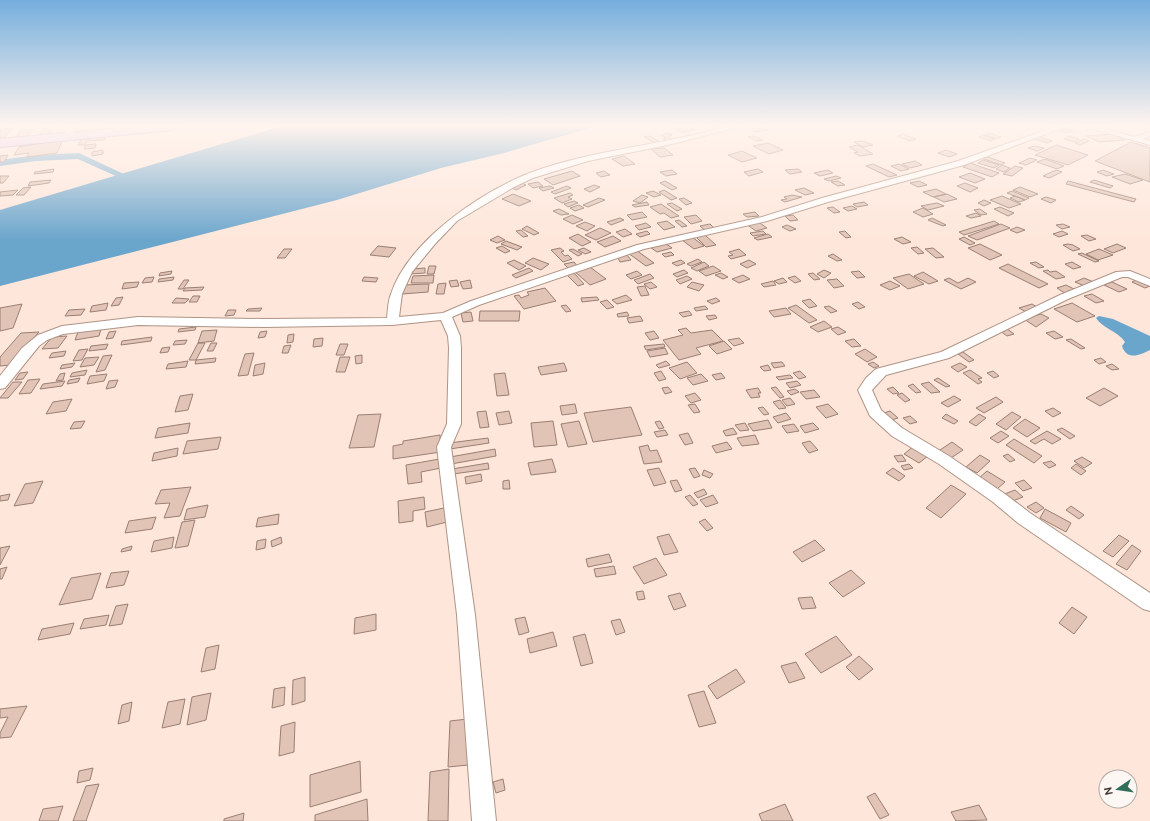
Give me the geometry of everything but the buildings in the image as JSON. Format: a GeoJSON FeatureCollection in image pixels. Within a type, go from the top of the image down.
{"type":"FeatureCollection","features":[{"type":"Feature","properties":{"kind":"street"},"geometry":{"type":"LineString","coordinates":[[392,321],[396,294],[407,271],[431,242],[454,219],[511,185],[530,176],[568,164]]}},
{"type":"Feature","properties":{"kind":"street"},"geometry":{"type":"LineString","coordinates":[[0,385],[38,340],[51,332],[138,321],[264,323],[392,321],[445,316],[475,303],[641,247],[764,219],[825,200],[956,164]]}},
{"type":"Feature","properties":{"kind":"street"},"geometry":{"type":"LineString","coordinates":[[1150,283],[1130,274],[1120,274],[1064,298],[945,355],[881,372],[871,381],[865,390],[876,413],[897,432],[944,460],[999,498],[1024,518],[1150,603]]}},
{"type":"Feature","properties":{"kind":"street"},"geometry":{"type":"LineString","coordinates":[[445,316],[454,336],[455,348],[454,424],[452,432],[446,438],[444,447],[466,614],[484,821]]}},
{"type":"Feature","properties":{"kind":"water"},"geometry":{"type":"Polygon","coordinates":[[[153,164],[456,164],[337,200],[0,286],[0,210],[153,164]]]}},
{"type":"Feature","properties":{"kind":"water"},"geometry":{"type":"Polygon","coordinates":[[[1099,316],[1113,319],[1150,336],[1150,350],[1134,356],[1127,354],[1122,346],[1125,342],[1122,338],[1099,322],[1096,318],[1099,316]]]}},
{"type":"Feature","properties":{"kind":"waterway"},"geometry":{"type":"LineString","coordinates":[[97,164],[121,175]]}}]}
